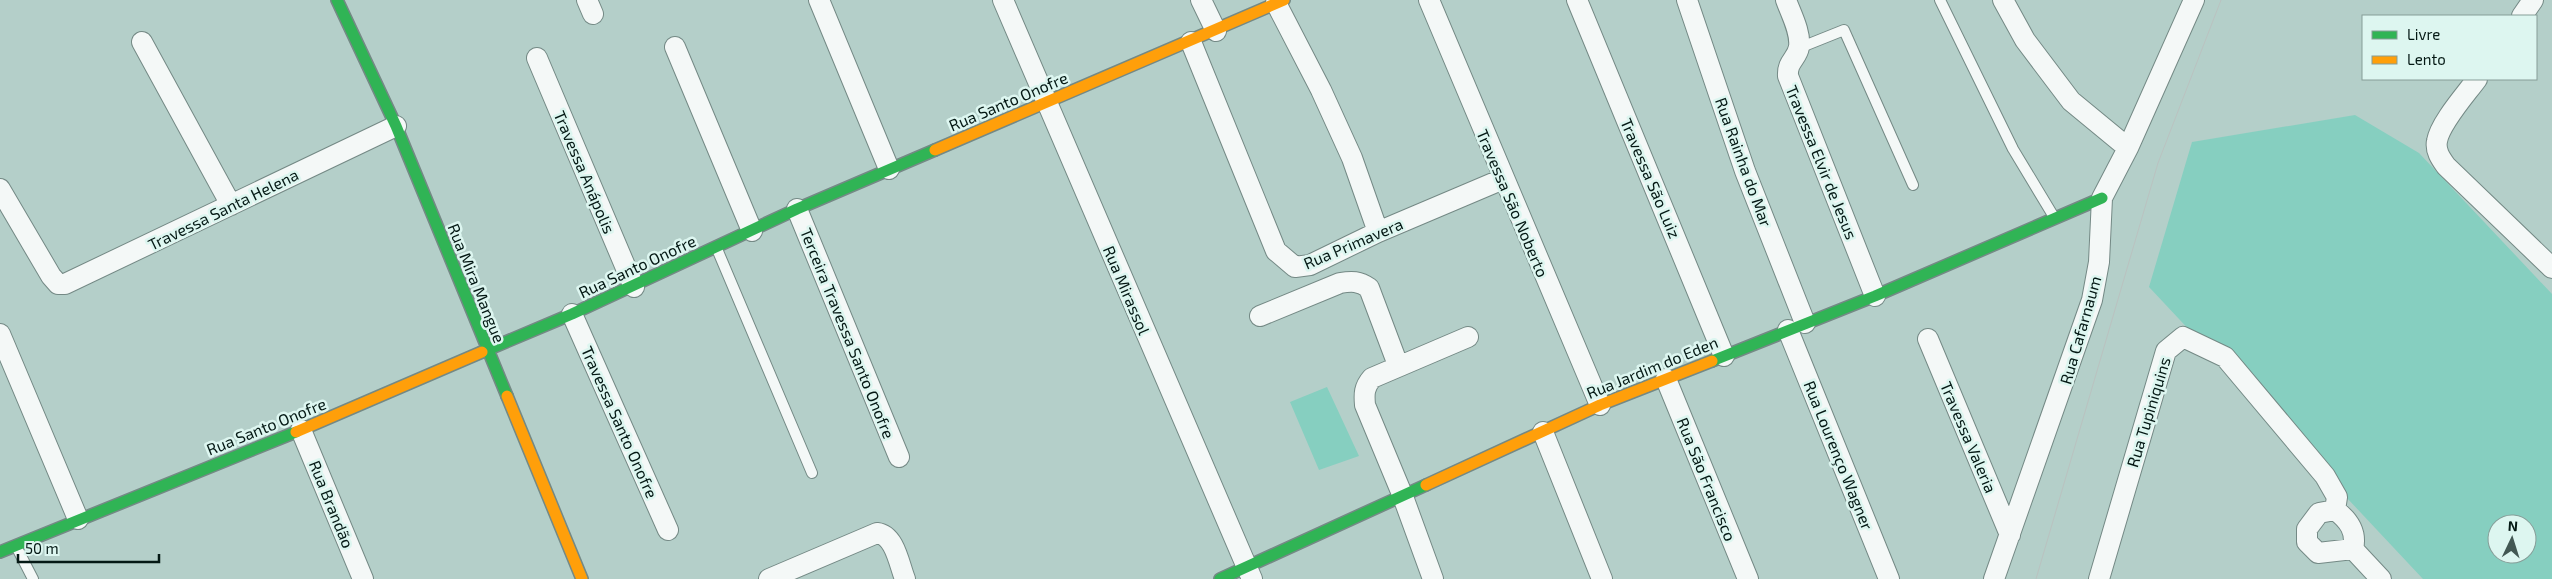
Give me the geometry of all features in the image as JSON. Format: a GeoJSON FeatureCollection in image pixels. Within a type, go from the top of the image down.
{"type":"FeatureCollection","features":[{"type":"Feature","properties":{"kind":"street","name":"Rua Mira Mangue"},"geometry":{"type":"LineString","coordinates":[[338,0],[396,126],[582,579]]}},
{"type":"Feature","properties":{"kind":"street"},"geometry":{"type":"LineString","coordinates":[[819,0],[889,170]]}},
{"type":"Feature","properties":{"kind":"street","name":"Rua Mirassol"},"geometry":{"type":"LineString","coordinates":[[1003,0],[1249,573]]}},
{"type":"Feature","properties":{"kind":"street"},"geometry":{"type":"LineString","coordinates":[[1201,0],[1216,31]]}},
{"type":"Feature","properties":{"kind":"street","name":"Travessa São Noberto"},"geometry":{"type":"LineString","coordinates":[[1429,0],[1600,405]]}},
{"type":"Feature","properties":{"kind":"street","name":"Travessa São Luiz"},"geometry":{"type":"LineString","coordinates":[[1577,0],[1724,356]]}},
{"type":"Feature","properties":{"kind":"street","name":"Rua Rainha do Mar"},"geometry":{"type":"LineString","coordinates":[[1687,0],[1797,327]]}},
{"type":"Feature","properties":{"kind":"street"},"geometry":{"type":"LineString","coordinates":[[1786,0],[1798,34],[1799,48]]}},
{"type":"Feature","properties":{"kind":"street"},"geometry":{"type":"LineString","coordinates":[[2003,0],[2025,40],[2071,101],[2128,148]]}},
{"type":"Feature","properties":{"kind":"street","name":"Rua Cafarnaum"},"geometry":{"type":"LineString","coordinates":[[1994,579],[2092,300],[2099,262],[2102,198],[2128,148],[2194,0]]}},
{"type":"Feature","properties":{"kind":"street"},"geometry":{"type":"LineString","coordinates":[[2523,15],[2533,0]]}},
{"type":"Feature","properties":{"kind":"street"},"geometry":{"type":"LineString","coordinates":[[1280,2],[1352,158],[1378,232]]}},
{"type":"Feature","properties":{"kind":"street","name":"Rua Santo Onofre"},"geometry":{"type":"LineString","coordinates":[[0,552],[301,430],[486,349],[572,314],[634,287],[797,209],[1191,42],[1280,2]]}},
{"type":"Feature","properties":{"kind":"street"},"geometry":{"type":"LineString","coordinates":[[142,42],[231,205]]}},
{"type":"Feature","properties":{"kind":"street","name":"Rua Primavera"},"geometry":{"type":"LineString","coordinates":[[1191,42],[1276,251],[1295,267],[1310,264],[1378,232],[1503,179]]}},
{"type":"Feature","properties":{"kind":"street"},"geometry":{"type":"LineString","coordinates":[[675,47],[752,230]]}},
{"type":"Feature","properties":{"kind":"street","name":"Travessa Elvir de Jesus"},"geometry":{"type":"LineString","coordinates":[[1799,48],[1787,66],[1788,76],[1875,296]]}},
{"type":"Feature","properties":{"kind":"street","name":"Travessa Anápolis"},"geometry":{"type":"LineString","coordinates":[[537,58],[634,287]]}},
{"type":"Feature","properties":{"kind":"street"},"geometry":{"type":"LineString","coordinates":[[2476,80],[2443,128],[2437,142],[2438,155],[2446,166],[2552,268]]}},
{"type":"Feature","properties":{"kind":"street","name":"Travessa Santa Helena"},"geometry":{"type":"LineString","coordinates":[[0,189],[51,276],[58,284],[73,281],[396,126]]}},
{"type":"Feature","properties":{"kind":"street","name":"Rua Jardim do Eden"},"geometry":{"type":"LineString","coordinates":[[1220,579],[1249,573],[1402,494],[1600,405],[1963,260],[2054,217],[2102,198]]}},
{"type":"Feature","properties":{"kind":"street","name":"Terceira Travessa Santo Onofre"},"geometry":{"type":"LineString","coordinates":[[797,209],[899,457]]}},
{"type":"Feature","properties":{"kind":"street"},"geometry":{"type":"LineString","coordinates":[[1260,316],[1340,283],[1351,281],[1361,283],[1369,288],[1398,365]]}},
{"type":"Feature","properties":{"kind":"street","name":"Travessa Santo Onofre"},"geometry":{"type":"LineString","coordinates":[[572,314],[668,530]]}},
{"type":"Feature","properties":{"kind":"street","name":"Rua Lourenço Wagner"},"geometry":{"type":"LineString","coordinates":[[1797,327],[1889,579]]}},
{"type":"Feature","properties":{"kind":"street"},"geometry":{"type":"LineString","coordinates":[[0,334],[78,519]]}},
{"type":"Feature","properties":{"kind":"street"},"geometry":{"type":"LineString","coordinates":[[1433,579],[1402,494],[1366,405],[1364,394],[1366,384],[1372,378],[1398,365],[1468,337]]}},
{"type":"Feature","properties":{"kind":"street","name":"Rua Tupiniquins"},"geometry":{"type":"LineString","coordinates":[[2099,579],[2166,351],[2183,337],[2225,357],[2325,476],[2337,497],[2335,510]]}},
{"type":"Feature","properties":{"kind":"street","name":"Travessa Valeria"},"geometry":{"type":"LineString","coordinates":[[1928,339],[2010,535]]}},
{"type":"Feature","properties":{"kind":"street","name":"Rua São Francisco"},"geometry":{"type":"LineString","coordinates":[[1666,379],[1748,579]]}},
{"type":"Feature","properties":{"kind":"street","name":"Rua Brandão"},"geometry":{"type":"LineString","coordinates":[[301,430],[363,579]]}},
{"type":"Feature","properties":{"kind":"street"},"geometry":{"type":"LineString","coordinates":[[1543,432],[1602,579]]}},
{"type":"Feature","properties":{"kind":"street"},"geometry":{"type":"LineString","coordinates":[[2335,510],[2346,518],[2351,528],[2355,538],[2353,549],[2318,552],[2307,542],[2307,529],[2319,514],[2335,510]]}},
{"type":"Feature","properties":{"kind":"street"},"geometry":{"type":"LineString","coordinates":[[770,579],[877,533],[883,533],[890,539],[905,579]]}},
{"type":"Feature","properties":{"kind":"street"},"geometry":{"type":"LineString","coordinates":[[2353,549],[2381,579]]}},
{"type":"Feature","properties":{"kind":"lane"},"geometry":{"type":"LineString","coordinates":[[1940,0],[2013,149],[2054,217]]}},
{"type":"Feature","properties":{"kind":"lane"},"geometry":{"type":"LineString","coordinates":[[1799,48],[1844,30],[1912,185]]}},
{"type":"Feature","properties":{"kind":"lane"},"geometry":{"type":"LineString","coordinates":[[716,248],[812,473]]}},
{"type":"Feature","properties":{"kind":"lane"},"geometry":{"type":"LineString","coordinates":[[16,546],[33,579]]}},
{"type":"Feature","properties":{"kind":"green space"},"geometry":{"type":"Polygon","coordinates":[[[2355,115],[2419,153],[2552,294],[2552,579],[2423,579],[2149,287],[2192,142],[2355,115]]]}},
{"type":"Feature","properties":{"kind":"green space"},"geometry":{"type":"Polygon","coordinates":[[[1327,387],[1359,456],[1319,470],[1290,402],[1327,387]]]}},
{"type":"Feature","properties":{"kind":"tram line"},"geometry":{"type":"LineString","coordinates":[[2036,579],[2158,163],[2221,0]]}},
{"type":"Feature","properties":{"kind":"traffic: fast"},"geometry":{"type":"LineString","coordinates":[[337,0],[396,126],[507,396]]}},
{"type":"Feature","properties":{"kind":"traffic: fast"},"geometry":{"type":"LineString","coordinates":[[482,352],[572,314],[797,209],[935,150]]}},
{"type":"Feature","properties":{"kind":"traffic: fast"},"geometry":{"type":"LineString","coordinates":[[1712,361],[1875,296],[2102,198]]}},
{"type":"Feature","properties":{"kind":"traffic: fast"},"geometry":{"type":"LineString","coordinates":[[0,552],[296,432]]}},
{"type":"Feature","properties":{"kind":"traffic: fast"},"geometry":{"type":"LineString","coordinates":[[1220,579],[1426,485]]}},
{"type":"Feature","properties":{"kind":"traffic: slow"},"geometry":{"type":"LineString","coordinates":[[935,150],[1284,0]]}},
{"type":"Feature","properties":{"kind":"traffic: slow"},"geometry":{"type":"LineString","coordinates":[[296,432],[482,352]]}},
{"type":"Feature","properties":{"kind":"traffic: slow"},"geometry":{"type":"LineString","coordinates":[[1426,485],[1600,405],[1712,361]]}},
{"type":"Feature","properties":{"kind":"traffic: slow"},"geometry":{"type":"LineString","coordinates":[[507,396],[582,579]]}}]}
